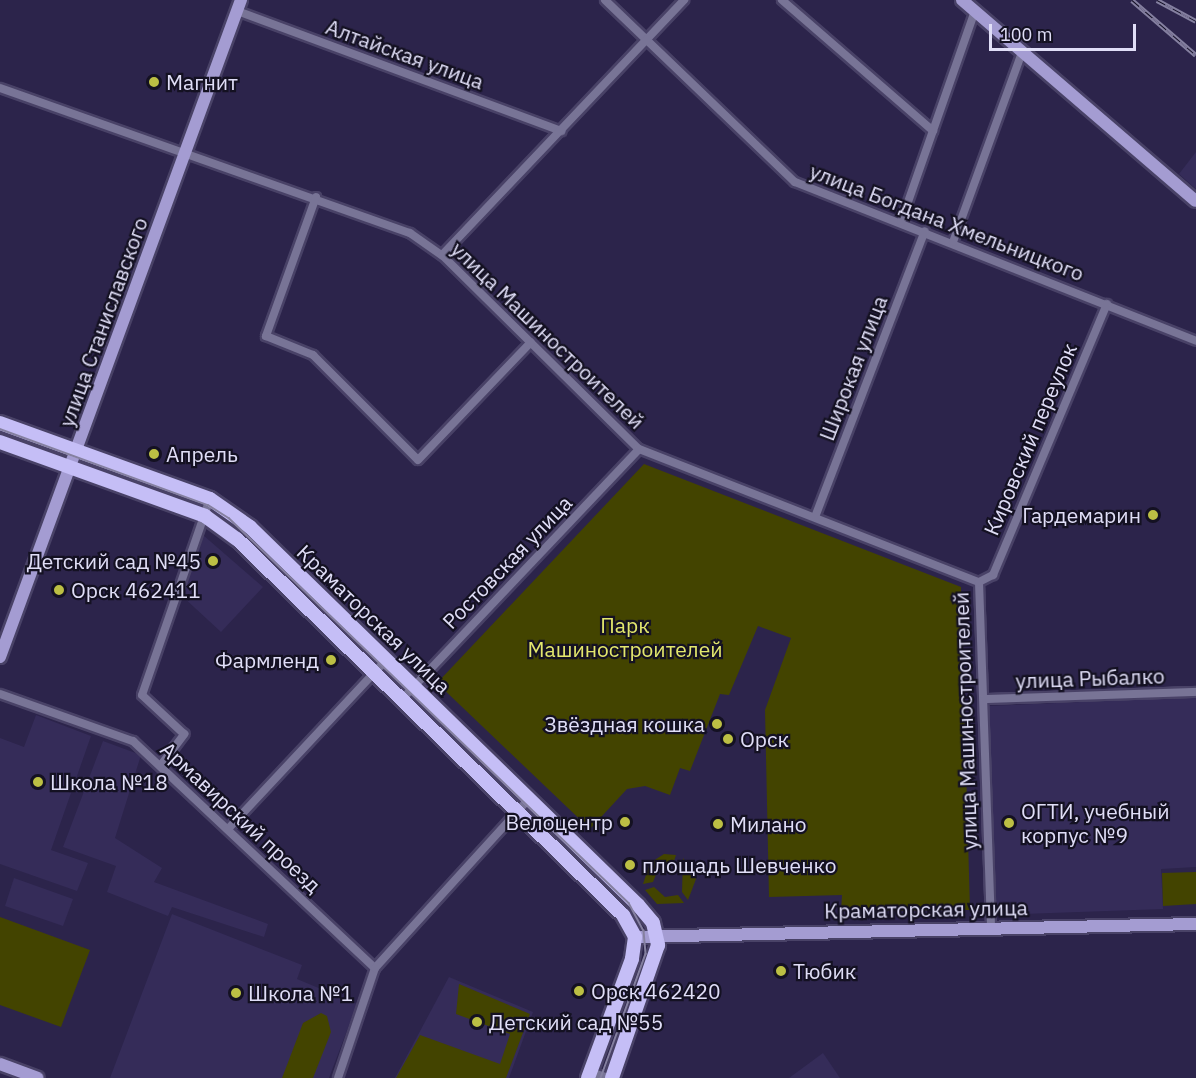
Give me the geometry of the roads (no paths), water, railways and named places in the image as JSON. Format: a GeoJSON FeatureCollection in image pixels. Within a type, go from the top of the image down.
{"type":"FeatureCollection","features":[{"type":"Feature","properties":{"kind":"main road"},"geometry":{"type":"LineString","coordinates":[[962,0],[1196,201]]}},
{"type":"Feature","properties":{"kind":"main road","name":"улица Станиславского"},"geometry":{"type":"LineString","coordinates":[[0,657],[239,5]]}},
{"type":"Feature","properties":{"kind":"main road","name":"Краматорская улица"},"geometry":{"type":"LineString","coordinates":[[0,423],[210,499],[250,527],[647,915],[658,936]]}},
{"type":"Feature","properties":{"kind":"main road","name":"Краматорская улица"},"geometry":{"type":"LineString","coordinates":[[0,442],[205,516],[239,541],[599,891],[623,915],[635,936],[1196,924]]}},
{"type":"Feature","properties":{"kind":"main road"},"geometry":{"type":"LineString","coordinates":[[589,1075],[635,936]]}},
{"type":"Feature","properties":{"kind":"main road"},"geometry":{"type":"LineString","coordinates":[[610,1078],[658,936]]}},
{"type":"Feature","properties":{"kind":"main road"},"geometry":{"type":"LineString","coordinates":[[0,1064],[38,1078]]}},
{"type":"Feature","properties":{"kind":"street","name":"улица Богдана Хмельницкого"},"geometry":{"type":"LineString","coordinates":[[605,0],[644,41],[795,182],[953,242],[1196,341]]}},
{"type":"Feature","properties":{"kind":"street"},"geometry":{"type":"LineString","coordinates":[[442,255],[684,0]]}},
{"type":"Feature","properties":{"kind":"street"},"geometry":{"type":"LineString","coordinates":[[782,0],[933,131]]}},
{"type":"Feature","properties":{"kind":"street","name":"Алтайская улица"},"geometry":{"type":"LineString","coordinates":[[239,5],[561,131]]}},
{"type":"Feature","properties":{"kind":"street"},"geometry":{"type":"LineString","coordinates":[[901,222],[975,11]]}},
{"type":"Feature","properties":{"kind":"street"},"geometry":{"type":"LineString","coordinates":[[953,242],[1022,52]]}},
{"type":"Feature","properties":{"kind":"street","name":"улица Машиностроителей"},"geometry":{"type":"LineString","coordinates":[[0,88],[316,197],[410,233],[442,255],[639,449],[979,582],[991,929]]}},
{"type":"Feature","properties":{"kind":"street"},"geometry":{"type":"LineString","coordinates":[[316,197],[266,336],[313,356],[418,460],[531,342]]}},
{"type":"Feature","properties":{"kind":"street","name":"Широкая улица"},"geometry":{"type":"LineString","coordinates":[[816,518],[925,231]]}},
{"type":"Feature","properties":{"kind":"street","name":"Кировский переулок"},"geometry":{"type":"LineString","coordinates":[[979,582],[993,575],[1107,304]]}},
{"type":"Feature","properties":{"kind":"street","name":"Ростовская улица"},"geometry":{"type":"LineString","coordinates":[[402,699],[639,449]]}},
{"type":"Feature","properties":{"kind":"street"},"geometry":{"type":"LineString","coordinates":[[126,487],[132,470]]}},
{"type":"Feature","properties":{"kind":"street"},"geometry":{"type":"LineString","coordinates":[[157,498],[162,482]]}},
{"type":"Feature","properties":{"kind":"street"},"geometry":{"type":"LineString","coordinates":[[161,765],[184,734],[142,695],[210,499]]}},
{"type":"Feature","properties":{"kind":"street"},"geometry":{"type":"LineString","coordinates":[[239,541],[250,527]]}},
{"type":"Feature","properties":{"kind":"street"},"geometry":{"type":"LineString","coordinates":[[320,619],[332,607]]}},
{"type":"Feature","properties":{"kind":"street"},"geometry":{"type":"LineString","coordinates":[[228,829],[383,656]]}},
{"type":"Feature","properties":{"kind":"street","name":"улица Рыбалко"},"geometry":{"type":"LineString","coordinates":[[984,699],[1196,692]]}},
{"type":"Feature","properties":{"kind":"street","name":"Армавирский проезд"},"geometry":{"type":"LineString","coordinates":[[0,694],[132,741],[161,765],[375,968]]}},
{"type":"Feature","properties":{"kind":"street"},"geometry":{"type":"LineString","coordinates":[[420,717],[432,704]]}},
{"type":"Feature","properties":{"kind":"street"},"geometry":{"type":"LineString","coordinates":[[338,1078],[375,968],[529,799]]}},
{"type":"Feature","properties":{"kind":"street"},"geometry":{"type":"LineString","coordinates":[[599,891],[611,879]]}},
{"type":"Feature","properties":{"kind":"street"},"geometry":{"type":"LineString","coordinates":[[589,1075],[610,1078]]}},
{"type":"Feature","properties":{"kind":"tram line"},"geometry":{"type":"LineString","coordinates":[[0,429],[208,505],[229,518],[629,903],[644,931],[646,954],[601,1078]]}},
{"type":"Feature","properties":{"kind":"railway"},"geometry":{"type":"LineString","coordinates":[[1132,0],[1196,55]]}},
{"type":"Feature","properties":{"kind":"railway"},"geometry":{"type":"LineString","coordinates":[[1157,0],[1196,21]]}},
{"type":"Feature","properties":{"kind":"place","name":"Магнит"},"geometry":{"type":"Point","coordinates":[154,82]}},
{"type":"Feature","properties":{"kind":"place","name":"Апрель"},"geometry":{"type":"Point","coordinates":[154,454]}},
{"type":"Feature","properties":{"kind":"place","name":"Гардемарин"},"geometry":{"type":"Point","coordinates":[1153,515]}},
{"type":"Feature","properties":{"kind":"place","name":"Детский сад №45"},"geometry":{"type":"Point","coordinates":[213,561]}},
{"type":"Feature","properties":{"kind":"place","name":"Орск 462411"},"geometry":{"type":"Point","coordinates":[59,590]}},
{"type":"Feature","properties":{"kind":"place","name":"Фармленд"},"geometry":{"type":"Point","coordinates":[331,660]}},
{"type":"Feature","properties":{"kind":"place","name":"Звёздная кошка"},"geometry":{"type":"Point","coordinates":[717,724]}},
{"type":"Feature","properties":{"kind":"place","name":"Орск"},"geometry":{"type":"Point","coordinates":[728,739]}},
{"type":"Feature","properties":{"kind":"place","name":"Школа №18"},"geometry":{"type":"Point","coordinates":[38,782]}},
{"type":"Feature","properties":{"kind":"place","name":"Велоцентр"},"geometry":{"type":"Point","coordinates":[625,822]}},
{"type":"Feature","properties":{"kind":"place","name":"ОГТИ, учебный корпус №9"},"geometry":{"type":"Point","coordinates":[1009,823]}},
{"type":"Feature","properties":{"kind":"place","name":"Милано"},"geometry":{"type":"Point","coordinates":[718,824]}},
{"type":"Feature","properties":{"kind":"place","name":"площадь Шевченко"},"geometry":{"type":"Point","coordinates":[630,865]}},
{"type":"Feature","properties":{"kind":"place","name":"Тюбик"},"geometry":{"type":"Point","coordinates":[781,971]}},
{"type":"Feature","properties":{"kind":"place","name":"Орск 462420"},"geometry":{"type":"Point","coordinates":[579,991]}},
{"type":"Feature","properties":{"kind":"place","name":"Школа №1"},"geometry":{"type":"Point","coordinates":[236,993]}},
{"type":"Feature","properties":{"kind":"place","name":"Детский сад №55"},"geometry":{"type":"Point","coordinates":[477,1022]}},
{"type":"Feature","properties":{"kind":"park label","name":"Парк Машиностроителей"},"geometry":{"type":"Point","coordinates":[625,637]}}]}
